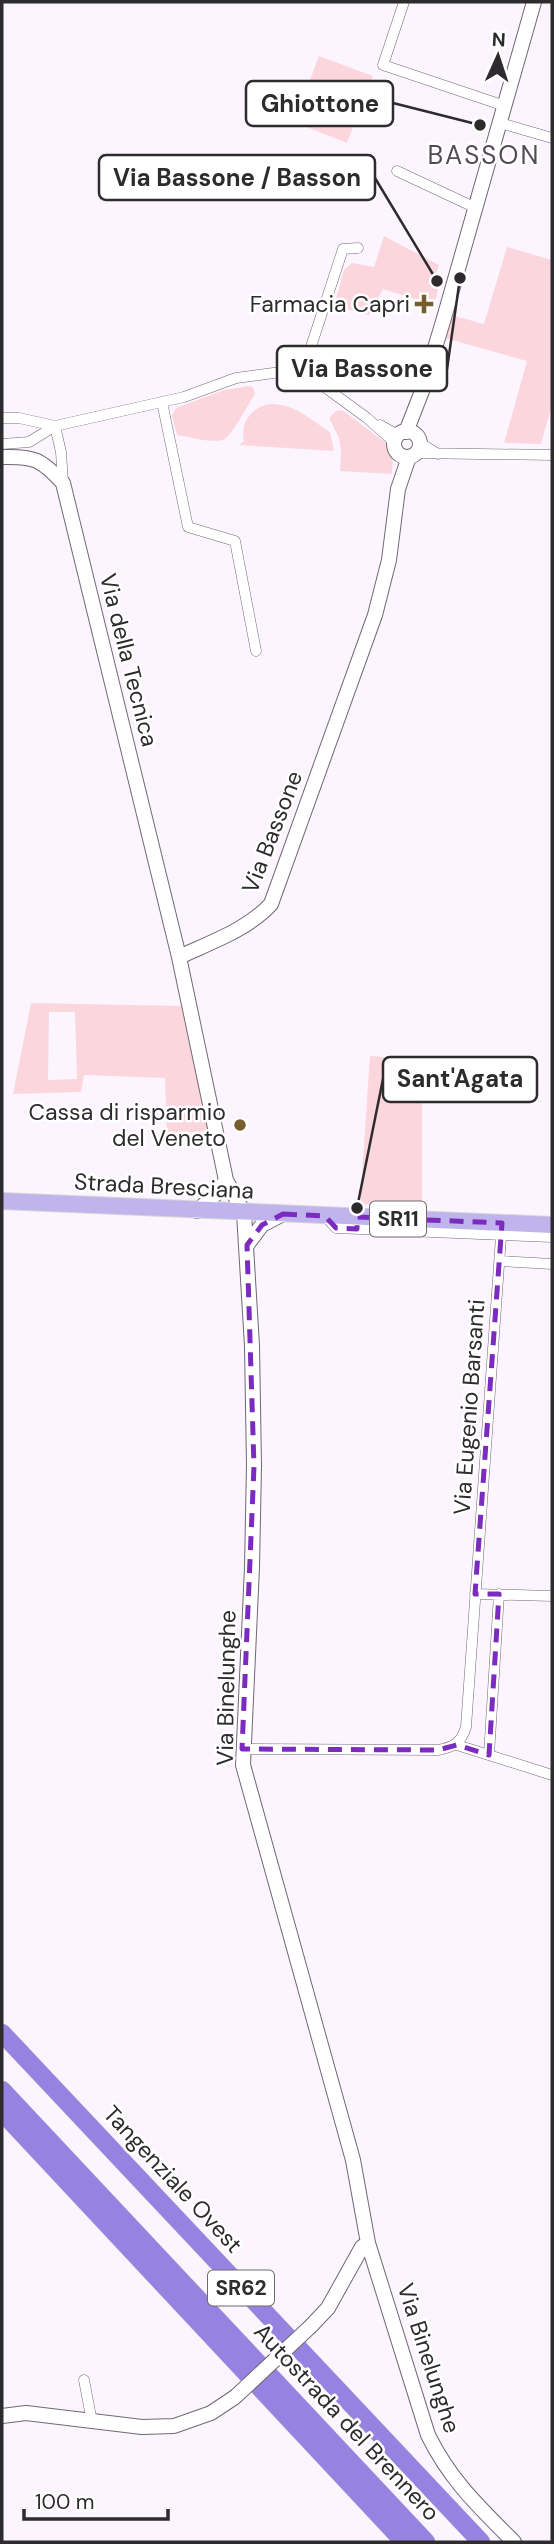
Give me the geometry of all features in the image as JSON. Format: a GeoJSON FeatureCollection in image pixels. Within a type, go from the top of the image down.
{"type":"FeatureCollection","features":[{"type":"Feature","properties":{"kind":"highway","name":"Tangenziale Ovest"},"geometry":{"type":"LineString","coordinates":[[2,2033],[481,2542]]}},
{"type":"Feature","properties":{"kind":"highway","name":"Tangenziale Ovest"},"geometry":{"type":"LineString","coordinates":[[2,2049],[466,2542]]}},
{"type":"Feature","properties":{"kind":"highway","name":"Autostrada del Brennero"},"geometry":{"type":"LineString","coordinates":[[2,2090],[426,2542]]}},
{"type":"Feature","properties":{"kind":"highway","name":"Autostrada del Brennero"},"geometry":{"type":"LineString","coordinates":[[2,2112],[404,2542]]}},
{"type":"Feature","properties":{"kind":"main road","name":"Strada Bresciana"},"geometry":{"type":"LineString","coordinates":[[2,1201],[325,1216],[357,1223],[502,1229],[552,1225]]}},
{"type":"Feature","properties":{"kind":"street"},"geometry":{"type":"LineString","coordinates":[[404,2],[383,65],[505,106]]}},
{"type":"Feature","properties":{"kind":"street"},"geometry":{"type":"LineString","coordinates":[[397,171],[476,208],[534,2]]}},
{"type":"Feature","properties":{"kind":"street"},"geometry":{"type":"LineString","coordinates":[[500,122],[552,138]]}},
{"type":"Feature","properties":{"kind":"street","name":"Via Bassone"},"geometry":{"type":"LineString","coordinates":[[179,957],[244,926],[260,916],[271,904],[375,615],[389,560],[407,444],[476,208]]}},
{"type":"Feature","properties":{"kind":"street"},"geometry":{"type":"LineString","coordinates":[[302,374],[344,249],[358,248]]}},
{"type":"Feature","properties":{"kind":"street"},"geometry":{"type":"LineString","coordinates":[[2,444],[29,442],[55,426],[184,397],[236,378],[281,372],[302,374],[315,380],[407,444],[438,454],[552,455]]}},
{"type":"Feature","properties":{"kind":"street"},"geometry":{"type":"LineString","coordinates":[[162,402],[188,527],[235,541],[256,651]]}},
{"type":"Feature","properties":{"kind":"street"},"geometry":{"type":"LineString","coordinates":[[2,418],[19,418],[55,426]]}},
{"type":"Feature","properties":{"kind":"street","name":"Via della Tecnica"},"geometry":{"type":"LineString","coordinates":[[55,426],[61,452],[63,483],[179,957]]}},
{"type":"Feature","properties":{"kind":"street"},"geometry":{"type":"LineString","coordinates":[[2,457],[26,456],[39,460],[63,483]]}},
{"type":"Feature","properties":{"kind":"street"},"geometry":{"type":"LineString","coordinates":[[179,957],[226,1180],[244,1213]]}},
{"type":"Feature","properties":{"kind":"street"},"geometry":{"type":"LineString","coordinates":[[197,1210],[215,1195],[226,1180]]}},
{"type":"Feature","properties":{"kind":"street","name":"Via Binelunghe"},"geometry":{"type":"LineString","coordinates":[[244,1213],[252,1346],[254,1466],[243,1765],[353,2160],[368,2243],[428,2435],[441,2463],[459,2486],[514,2542]]}},
{"type":"Feature","properties":{"kind":"street"},"geometry":{"type":"LineString","coordinates":[[247,1245],[262,1225],[283,1214]]}},
{"type":"Feature","properties":{"kind":"street","name":"Strada Bresciana"},"geometry":{"type":"LineString","coordinates":[[502,1229],[552,1237]]}},
{"type":"Feature","properties":{"kind":"street","name":"Via Eugenio Barsanti"},"geometry":{"type":"LineString","coordinates":[[457,1745],[466,1727],[502,1229]]}},
{"type":"Feature","properties":{"kind":"street"},"geometry":{"type":"LineString","coordinates":[[500,1261],[552,1264]]}},
{"type":"Feature","properties":{"kind":"street"},"geometry":{"type":"LineString","coordinates":[[475,1594],[552,1596]]}},
{"type":"Feature","properties":{"kind":"street"},"geometry":{"type":"LineString","coordinates":[[489,1755],[499,1594]]}},
{"type":"Feature","properties":{"kind":"street"},"geometry":{"type":"LineString","coordinates":[[242,1749],[438,1750],[457,1745],[552,1774]]}},
{"type":"Feature","properties":{"kind":"street"},"geometry":{"type":"LineString","coordinates":[[2,2416],[26,2413],[142,2427],[174,2426],[211,2413],[235,2397],[328,2308],[362,2247],[368,2243]]}},
{"type":"Feature","properties":{"kind":"street"},"geometry":{"type":"LineString","coordinates":[[84,2380],[92,2423]]}},
{"type":"Feature","properties":{"kind":"highlighted area"},"geometry":{"type":"Polygon","coordinates":[[[283,1214],[325,1216],[336,1228],[357,1229],[357,1217],[502,1223],[475,1594],[499,1594],[489,1755],[457,1745],[438,1750],[242,1749],[254,1466],[247,1245],[262,1225],[283,1214]]]}},
{"type":"Feature","properties":{"kind":"shaded area"},"geometry":{"type":"Polygon","coordinates":[[[319,56],[373,76],[347,143],[294,122],[319,56]]]}},
{"type":"Feature","properties":{"kind":"shaded area"},"geometry":{"type":"Polygon","coordinates":[[[384,236],[439,265],[433,283],[438,290],[434,305],[383,289],[369,315],[334,306],[344,270],[352,263],[374,267],[384,236]]]}},
{"type":"Feature","properties":{"kind":"shaded area"},"geometry":{"type":"Polygon","coordinates":[[[507,247],[552,260],[552,405],[541,444],[504,443],[527,361],[445,338],[451,315],[484,324],[507,247]]]}},
{"type":"Feature","properties":{"kind":"shaded area"},"geometry":{"type":"Polygon","coordinates":[[[253,387],[255,394],[226,438],[212,441],[177,435],[172,415],[176,408],[224,390],[253,387]]]}},
{"type":"Feature","properties":{"kind":"shaded area"},"geometry":{"type":"Polygon","coordinates":[[[269,404],[294,409],[330,432],[334,451],[239,445],[244,441],[245,422],[248,417],[269,404]]]}},
{"type":"Feature","properties":{"kind":"shaded area"},"geometry":{"type":"Polygon","coordinates":[[[342,410],[386,443],[393,454],[392,474],[340,471],[339,438],[329,418],[336,411],[342,410]]]}},
{"type":"Feature","properties":{"kind":"shaded area"},"geometry":{"type":"Polygon","coordinates":[[[31,1003],[181,1006],[209,1131],[167,1134],[165,1078],[84,1075],[81,1092],[13,1094],[31,1003]],[[49,1012],[48,1080],[77,1079],[75,1012],[49,1012]]]}},
{"type":"Feature","properties":{"kind":"shaded area"},"geometry":{"type":"Polygon","coordinates":[[[370,1056],[422,1060],[422,1207],[360,1204],[370,1056]]]}},
{"type":"Feature","properties":{"kind":"place","name":"Ghiottone"},"geometry":{"type":"Point","coordinates":[480,125]}},
{"type":"Feature","properties":{"kind":"place","name":"Via Bassone"},"geometry":{"type":"Point","coordinates":[460,278]}},
{"type":"Feature","properties":{"kind":"place","name":"Via Bassone / Basson"},"geometry":{"type":"Point","coordinates":[437,281]}},
{"type":"Feature","properties":{"kind":"place","name":"Farmacia Capri"},"geometry":{"type":"Point","coordinates":[424,304]}},
{"type":"Feature","properties":{"kind":"place","name":"Cassa di risparmio del Veneto"},"geometry":{"type":"Point","coordinates":[240,1125]}},
{"type":"Feature","properties":{"kind":"place","name":"Sant'Agata"},"geometry":{"type":"Point","coordinates":[357,1208]}},
{"type":"Feature","properties":{"kind":"district","name":"BASSON"},"geometry":{"type":"Point","coordinates":[484,155]}}]}
